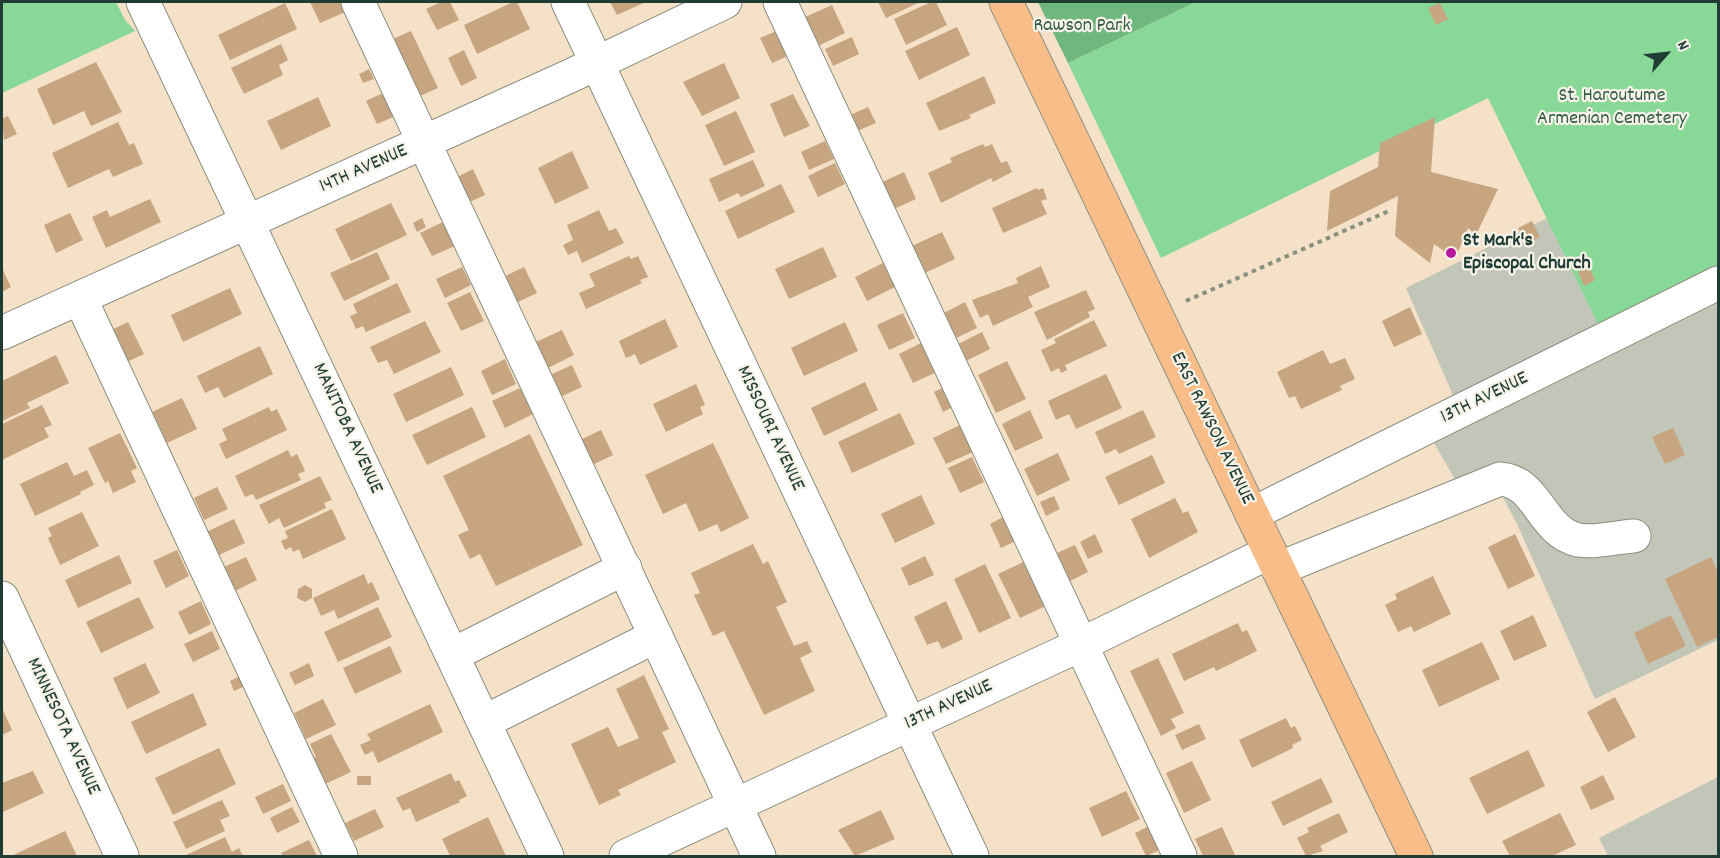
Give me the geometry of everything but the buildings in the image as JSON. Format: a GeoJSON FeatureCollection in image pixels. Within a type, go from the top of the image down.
{"type":"FeatureCollection","features":[{"type":"Feature","properties":{"kind":"main road","name":"EAST RAWSON AVENUE"},"geometry":{"type":"LineString","coordinates":[[1006,2],[1416,856]]}},
{"type":"Feature","properties":{"kind":"street","name":"MANITOBA AVENUE"},"geometry":{"type":"LineString","coordinates":[[143,2],[547,856]]}},
{"type":"Feature","properties":{"kind":"street"},"geometry":{"type":"LineString","coordinates":[[358,2],[759,856]]}},
{"type":"Feature","properties":{"kind":"street","name":"MISSOURI AVENUE"},"geometry":{"type":"LineString","coordinates":[[568,2],[972,856]]}},
{"type":"Feature","properties":{"kind":"street","name":"14TH AVENUE"},"geometry":{"type":"LineString","coordinates":[[2,333],[598,63],[725,2]]}},
{"type":"Feature","properties":{"kind":"street"},"geometry":{"type":"LineString","coordinates":[[780,2],[1180,856]]}},
{"type":"Feature","properties":{"kind":"street","name":"13TH AVENUE"},"geometry":{"type":"LineString","coordinates":[[1252,514],[1719,283]]}},
{"type":"Feature","properties":{"kind":"street"},"geometry":{"type":"LineString","coordinates":[[80,297],[340,856]]}},
{"type":"Feature","properties":{"kind":"street","name":"13TH AVENUE"},"geometry":{"type":"LineString","coordinates":[[626,856],[1080,645],[1274,561],[1500,479],[1517,483],[1534,499],[1547,521],[1578,540],[1634,536]]}},
{"type":"Feature","properties":{"kind":"street"},"geometry":{"type":"LineString","coordinates":[[452,655],[625,568]]}},
{"type":"Feature","properties":{"kind":"street","name":"MINNESOTA AVENUE"},"geometry":{"type":"LineString","coordinates":[[2,598],[122,856]]}},
{"type":"Feature","properties":{"kind":"street"},"geometry":{"type":"LineString","coordinates":[[484,722],[656,636]]}},
{"type":"Feature","properties":{"kind":"path"},"geometry":{"type":"LineString","coordinates":[[1186,301],[1391,210]]}},
{"type":"Feature","properties":{"kind":"shaded area"},"geometry":{"type":"Polygon","coordinates":[[[1547,218],[1598,324],[1718,283],[1718,640],[1595,699],[1517,524],[1487,467],[1456,481],[1425,428],[1460,411],[1406,288],[1547,218]]]}},
{"type":"Feature","properties":{"kind":"shaded area"},"geometry":{"type":"Polygon","coordinates":[[[1718,777],[1718,856],[1608,856],[1599,838],[1718,777]]]}},
{"type":"Feature","properties":{"kind":"green space"},"geometry":{"type":"Polygon","coordinates":[[[2,2],[116,2],[125,20],[135,31],[2,93],[2,2]]]}},
{"type":"Feature","properties":{"kind":"green space","name":"Rawson Park"},"geometry":{"type":"Polygon","coordinates":[[[1038,2],[1196,2],[1068,63],[1038,2]]]}},
{"type":"Feature","properties":{"kind":"green space","name":"St. Haroutume Armenian Cemetery"},"geometry":{"type":"Polygon","coordinates":[[[1196,2],[1718,2],[1718,267],[1598,324],[1488,98],[1161,258],[1068,63],[1196,2]]]}},
{"type":"Feature","properties":{"kind":"place","name":"St Mark's Episcopal Church"},"geometry":{"type":"Point","coordinates":[1451,253]}}]}
